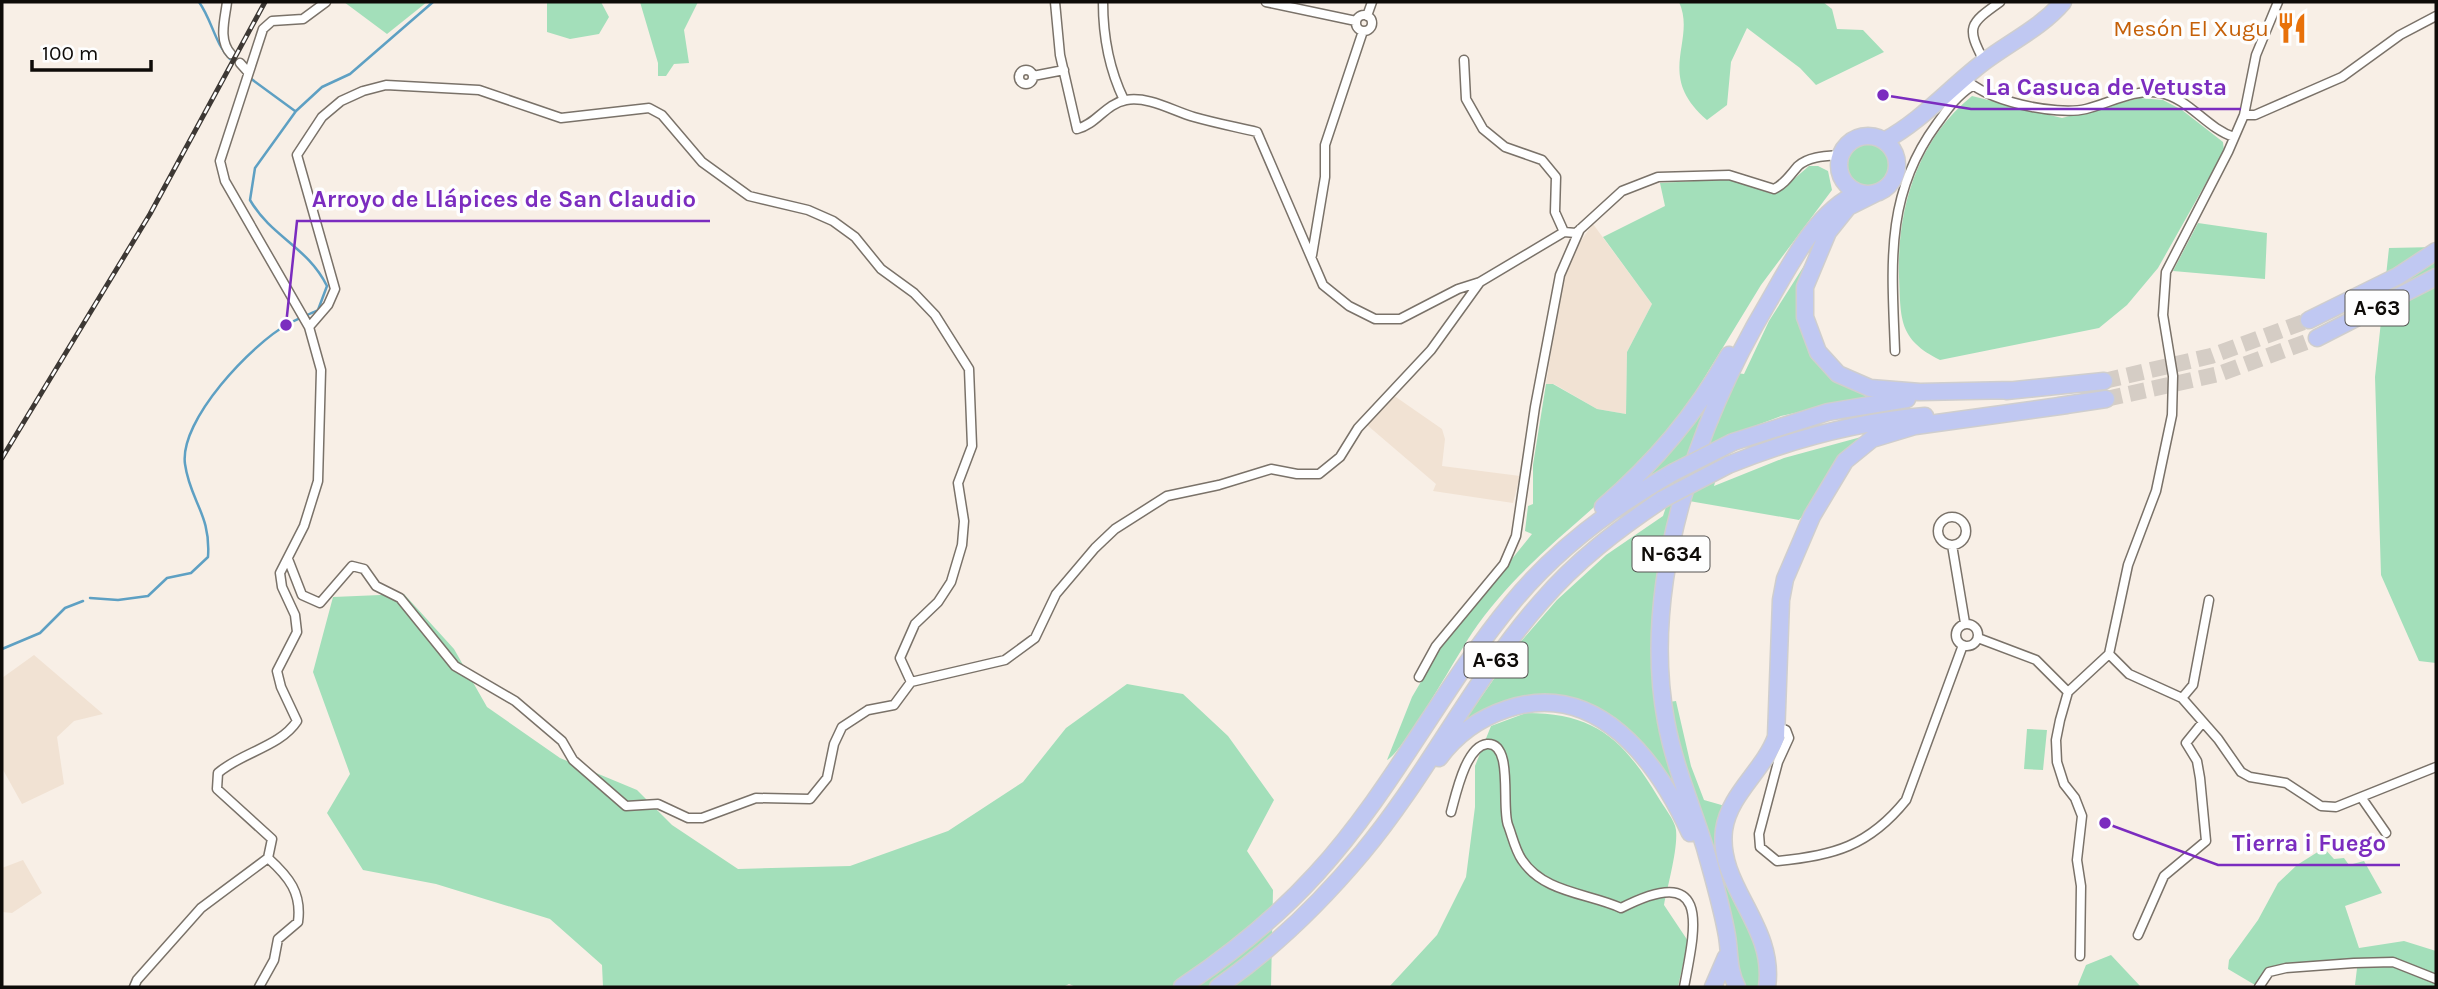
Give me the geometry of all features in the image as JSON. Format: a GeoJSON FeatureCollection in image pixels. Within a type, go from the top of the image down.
{"type":"FeatureCollection","features":[{"type":"Feature","properties":{"kind":"highway"},"geometry":{"type":"LineString","coordinates":[[1884,141],[1968,82],[1984,61],[2040,23],[2063,2]]}},
{"type":"Feature","properties":{"kind":"highway"},"geometry":{"type":"LineString","coordinates":[[1910,124],[1895,156],[1893,179],[1876,193],[1848,207],[1828,232],[1805,287],[1808,328],[1818,352],[1838,374],[1870,388],[1920,392],[2015,390]]}},
{"type":"Feature","properties":{"kind":"highway"},"geometry":{"type":"LineString","coordinates":[[1840,155],[1856,139],[1872,137],[1884,141],[1895,156]]}},
{"type":"Feature","properties":{"kind":"highway","name":"N-634"},"geometry":{"type":"LineString","coordinates":[[1833,207],[1840,175],[1840,155]]}},
{"type":"Feature","properties":{"kind":"highway"},"geometry":{"type":"LineString","coordinates":[[1840,175],[1845,184],[1858,193]]}},
{"type":"Feature","properties":{"kind":"highway","name":"N-634"},"geometry":{"type":"LineString","coordinates":[[1737,987],[1731,976],[1713,882],[1666,722],[1660,654],[1665,592],[1683,500],[1710,419],[1748,337],[1803,247],[1833,207],[1858,193],[1876,193]]}},
{"type":"Feature","properties":{"kind":"highway"},"geometry":{"type":"LineString","coordinates":[[1459,674],[1476,642],[1534,570],[1632,482],[1673,438],[1696,409],[1778,274],[1803,247]]}},
{"type":"Feature","properties":{"kind":"highway","name":"A-63"},"geometry":{"type":"LineString","coordinates":[[2309,320],[2398,276],[2436,251]]}},
{"type":"Feature","properties":{"kind":"highway","name":"A-63"},"geometry":{"type":"LineString","coordinates":[[2317,338],[2436,277]]}},
{"type":"Feature","properties":{"kind":"highway","name":"A-63"},"geometry":{"type":"LineString","coordinates":[[1182,987],[1253,935],[1317,873],[1375,800],[1459,674],[1513,602],[1566,548],[1602,518],[1672,472],[1733,442],[1790,422],[1865,405],[2104,381]]}},
{"type":"Feature","properties":{"kind":"highway","name":"A-63"},"geometry":{"type":"LineString","coordinates":[[1218,987],[1284,934],[1363,852],[1527,618],[1584,558],[1663,499],[1728,465],[1804,437],[1875,421],[2067,405],[2106,398]]}},
{"type":"Feature","properties":{"kind":"highway"},"geometry":{"type":"LineString","coordinates":[[1767,987],[1768,967],[1764,943],[1727,864],[1724,833],[1732,807],[1772,747],[1777,727],[1783,589],[1792,558],[1812,516],[1845,461],[1872,439],[1915,426],[2067,405]]}},
{"type":"Feature","properties":{"kind":"highway"},"geometry":{"type":"LineString","coordinates":[[1363,852],[1387,828],[1446,749],[1461,735],[1496,713],[1534,702],[1557,703],[1592,713],[1628,738],[1672,798],[1713,882]]}},
{"type":"Feature","properties":{"kind":"highway"},"geometry":{"type":"LineString","coordinates":[[1713,987],[1723,970],[1727,951]]}},
{"type":"Feature","properties":{"kind":"street"},"geometry":{"type":"LineString","coordinates":[[227,2],[223,32],[225,47],[231,54]]}},
{"type":"Feature","properties":{"kind":"street"},"geometry":{"type":"LineString","coordinates":[[134,987],[201,908],[268,858],[272,839],[217,789],[218,773],[234,759],[288,735],[297,721],[281,687],[277,671],[298,632],[295,615],[282,587],[280,572],[304,526],[318,481],[321,370],[306,325],[225,181],[220,160],[263,29],[272,21],[303,19],[327,2]]}},
{"type":"Feature","properties":{"kind":"street"},"geometry":{"type":"LineString","coordinates":[[1055,2],[1064,70],[1077,129],[1091,126],[1106,109],[1124,100],[1140,99],[1196,117],[1257,132],[1323,285],[1349,306],[1376,319],[1400,319],[1458,289],[1480,282],[1564,232],[1576,233],[1622,191],[1658,177],[1729,175],[1774,189],[1782,185],[1800,164],[1815,157],[1840,155]]}},
{"type":"Feature","properties":{"kind":"street"},"geometry":{"type":"LineString","coordinates":[[1103,2],[1103,27],[1109,58],[1124,100]]}},
{"type":"Feature","properties":{"kind":"street"},"geometry":{"type":"LineString","coordinates":[[1266,2],[1356,21]]}},
{"type":"Feature","properties":{"kind":"street"},"geometry":{"type":"LineString","coordinates":[[1312,255],[1325,177],[1325,145],[1363,31],[1372,27],[1367,16],[1371,2]]}},
{"type":"Feature","properties":{"kind":"street"},"geometry":{"type":"LineString","coordinates":[[1984,61],[1972,38],[1971,30],[1981,15],[2000,2]]}},
{"type":"Feature","properties":{"kind":"street"},"geometry":{"type":"LineString","coordinates":[[2080,956],[2081,887],[2077,860],[2082,816],[2076,798],[2064,784],[2057,762],[2056,740],[2068,692],[2109,653],[2128,565],[2156,491],[2172,415],[2173,376],[2163,315],[2166,272],[2244,115],[2256,55],[2278,2]]}},
{"type":"Feature","properties":{"kind":"street"},"geometry":{"type":"LineString","coordinates":[[1356,21],[1361,16],[1367,16]]}},
{"type":"Feature","properties":{"kind":"street"},"geometry":{"type":"LineString","coordinates":[[2244,115],[2255,115],[2320,89],[2342,77],[2400,35],[2436,16]]}},
{"type":"Feature","properties":{"kind":"street"},"geometry":{"type":"LineString","coordinates":[[1356,21],[1358,29],[1363,31]]}},
{"type":"Feature","properties":{"kind":"street"},"geometry":{"type":"LineString","coordinates":[[1464,60],[1466,99],[1483,129],[1505,147],[1542,160],[1556,177],[1555,212],[1564,232]]}},
{"type":"Feature","properties":{"kind":"street"},"geometry":{"type":"LineString","coordinates":[[240,63],[248,72]]}},
{"type":"Feature","properties":{"kind":"street"},"geometry":{"type":"LineString","coordinates":[[1033,76],[1064,70]]}},
{"type":"Feature","properties":{"kind":"street"},"geometry":{"type":"LineString","coordinates":[[1895,351],[1895,215],[1929,135],[1968,82],[1985,93],[2055,111],[2070,112],[2141,92],[2155,92],[2176,98],[2234,137]]}},
{"type":"Feature","properties":{"kind":"street"},"geometry":{"type":"LineString","coordinates":[[306,325],[328,305],[335,289],[298,155],[321,117],[341,101],[363,90],[386,85],[408,85],[479,90],[561,118],[649,108],[662,115],[702,162],[748,196],[808,210],[833,221],[855,237],[881,269],[914,293],[935,315],[969,369],[972,446],[958,483],[964,521],[962,545],[951,582],[938,602],[915,624],[900,658],[911,682]]}},
{"type":"Feature","properties":{"kind":"street"},"geometry":{"type":"LineString","coordinates":[[1419,677],[1436,646],[1504,564],[1516,536],[1535,407],[1560,275],[1580,229]]}},
{"type":"Feature","properties":{"kind":"street"},"geometry":{"type":"LineString","coordinates":[[289,559],[302,595],[320,603],[352,566],[359,565],[376,586],[400,598],[455,666],[515,701],[562,741],[573,760],[626,806],[658,804],[688,818],[702,818],[756,798],[810,799],[827,778],[834,744],[842,727],[869,710],[894,705],[911,682],[1005,660],[1035,638],[1056,594],[1115,529],[1167,496],[1219,485],[1270,469],[1297,474],[1320,474],[1340,457],[1358,428],[1431,350],[1480,282]]}},
{"type":"Feature","properties":{"kind":"street"},"geometry":{"type":"LineString","coordinates":[[1952,544],[1965,623],[1956,634],[1963,645]]}},
{"type":"Feature","properties":{"kind":"street"},"geometry":{"type":"LineString","coordinates":[[2182,698],[2193,685],[2210,600]]}},
{"type":"Feature","properties":{"kind":"street"},"geometry":{"type":"LineString","coordinates":[[1965,623],[1975,626],[1978,638]]}},
{"type":"Feature","properties":{"kind":"street"},"geometry":{"type":"LineString","coordinates":[[1978,638],[2036,660],[2068,692]]}},
{"type":"Feature","properties":{"kind":"street"},"geometry":{"type":"LineString","coordinates":[[1963,645],[1973,644],[1978,638]]}},
{"type":"Feature","properties":{"kind":"street"},"geometry":{"type":"LineString","coordinates":[[1777,727],[1786,730],[1789,738],[1778,762],[1759,834],[1760,847],[1777,862],[1842,850],[1869,838],[1891,819],[1906,800],[1963,645]]}},
{"type":"Feature","properties":{"kind":"street"},"geometry":{"type":"LineString","coordinates":[[2109,653],[2129,674],[2182,698],[2218,739],[2241,772],[2250,777],[2287,783],[2321,806],[2336,807],[2436,767]]}},
{"type":"Feature","properties":{"kind":"street"},"geometry":{"type":"LineString","coordinates":[[2138,935],[2164,876],[2206,841],[2197,761],[2186,743],[2203,722]]}},
{"type":"Feature","properties":{"kind":"street"},"geometry":{"type":"LineString","coordinates":[[1451,812],[1471,755],[1477,747],[1489,744],[1497,747],[1502,751],[1504,762],[1505,818],[1521,859],[1542,880],[1620,908],[1649,894],[1666,892],[1682,895],[1694,909],[1695,930],[1684,987]]}},
{"type":"Feature","properties":{"kind":"street"},"geometry":{"type":"LineString","coordinates":[[2361,797],[2386,833]]}},
{"type":"Feature","properties":{"kind":"street"},"geometry":{"type":"LineString","coordinates":[[259,987],[274,960],[278,939],[298,922],[301,902],[289,877],[268,858]]}},
{"type":"Feature","properties":{"kind":"street"},"geometry":{"type":"LineString","coordinates":[[2259,987],[2269,972],[2286,968],[2354,963],[2393,962],[2436,979]]}},
{"type":"Feature","properties":{"kind":"shaded area"},"geometry":{"type":"Polygon","coordinates":[[[1593,224],[1652,304],[1627,352],[1626,414],[1597,409],[1554,384],[1546,384],[1563,275],[1577,246],[1593,224]]]}},
{"type":"Feature","properties":{"kind":"shaded area"},"geometry":{"type":"Polygon","coordinates":[[[1393,395],[1442,429],[1445,439],[1442,466],[1520,476],[1513,503],[1433,491],[1436,484],[1367,425],[1393,395]]]}},
{"type":"Feature","properties":{"kind":"shaded area"},"geometry":{"type":"Polygon","coordinates":[[[34,655],[103,714],[74,721],[57,737],[64,784],[22,804],[2,768],[2,678],[34,655]]]}},
{"type":"Feature","properties":{"kind":"shaded area"},"geometry":{"type":"Polygon","coordinates":[[[23,860],[42,893],[12,913],[2,912],[2,868],[23,860]]]}},
{"type":"Feature","properties":{"kind":"green space"},"geometry":{"type":"Polygon","coordinates":[[[344,2],[427,2],[387,34],[344,2]]]}},
{"type":"Feature","properties":{"kind":"green space"},"geometry":{"type":"Polygon","coordinates":[[[547,2],[601,2],[609,17],[599,34],[570,39],[547,32],[547,2]]]}},
{"type":"Feature","properties":{"kind":"green space"},"geometry":{"type":"Polygon","coordinates":[[[640,2],[698,2],[684,30],[689,63],[674,64],[666,76],[658,76],[658,63],[640,2]]]}},
{"type":"Feature","properties":{"kind":"green space"},"geometry":{"type":"Polygon","coordinates":[[[1679,2],[1823,2],[1832,9],[1837,29],[1863,30],[1884,52],[1816,85],[1800,68],[1747,28],[1731,62],[1727,105],[1707,120],[1691,104],[1683,88],[1680,59],[1684,31],[1679,2]]]}},
{"type":"Feature","properties":{"kind":"green space"},"geometry":{"type":"Polygon","coordinates":[[[1972,96],[2062,118],[2140,98],[2163,100],[2182,110],[2223,142],[2224,151],[2158,268],[2127,305],[2099,328],[1940,360],[1916,344],[1904,326],[1899,277],[1902,226],[1914,178],[1924,155],[1937,133],[1972,96]]]}},
{"type":"Feature","properties":{"kind":"green space"},"geometry":{"type":"Polygon","coordinates":[[[1867,143],[1883,150],[1890,166],[1883,182],[1867,189],[1851,182],[1844,166],[1851,150],[1867,143]]]}},
{"type":"Feature","properties":{"kind":"green space"},"geometry":{"type":"Polygon","coordinates":[[[1809,166],[1818,166],[1828,171],[1832,190],[1761,285],[1678,421],[1628,476],[1546,550],[1495,603],[1472,633],[1405,741],[1387,760],[1412,697],[1443,644],[1532,534],[1525,531],[1528,506],[1533,504],[1533,465],[1546,384],[1553,384],[1597,409],[1626,414],[1627,352],[1652,304],[1603,237],[1665,206],[1660,183],[1730,179],[1772,194],[1780,191],[1809,166]]]}},
{"type":"Feature","properties":{"kind":"green space"},"geometry":{"type":"Polygon","coordinates":[[[2198,223],[2267,233],[2265,279],[2173,271],[2198,223]]]}},
{"type":"Feature","properties":{"kind":"green space"},"geometry":{"type":"Polygon","coordinates":[[[2436,247],[2436,663],[2419,661],[2381,575],[2375,377],[2389,248],[2436,247]]]}},
{"type":"Feature","properties":{"kind":"green space"},"geometry":{"type":"Polygon","coordinates":[[[1814,250],[1799,300],[1843,384],[1873,396],[1781,416],[1728,436],[1714,486],[1784,458],[1872,434],[1799,520],[1689,501],[1707,445],[1737,373],[1744,374],[1769,321],[1814,250]]]}},
{"type":"Feature","properties":{"kind":"green space"},"geometry":{"type":"Polygon","coordinates":[[[1710,395],[1711,401],[1688,454],[1674,508],[1656,613],[1686,813],[1655,765],[1557,699],[1458,730],[1517,646],[1557,600],[1606,555],[1663,516],[1682,459],[1637,486],[1710,395]]]}},
{"type":"Feature","properties":{"kind":"green space"},"geometry":{"type":"Polygon","coordinates":[[[404,594],[454,649],[487,707],[560,758],[637,790],[672,825],[738,869],[850,866],[948,831],[1023,782],[1066,728],[1127,684],[1183,694],[1228,736],[1274,800],[1247,851],[1273,890],[1271,987],[1076,987],[1069,984],[1063,987],[603,987],[602,965],[550,919],[436,884],[363,870],[327,813],[350,774],[313,672],[333,597],[404,594]]]}},
{"type":"Feature","properties":{"kind":"green space"},"geometry":{"type":"Polygon","coordinates":[[[1676,701],[1691,766],[1704,800],[1725,806],[1720,818],[1745,913],[1761,960],[1761,987],[1743,987],[1669,702],[1676,701]]]}},
{"type":"Feature","properties":{"kind":"green space"},"geometry":{"type":"Polygon","coordinates":[[[1526,713],[1571,718],[1605,733],[1632,759],[1671,818],[1676,830],[1676,847],[1664,905],[1688,941],[1678,987],[1389,987],[1437,935],[1466,877],[1475,807],[1475,766],[1491,726],[1526,713]]]}},
{"type":"Feature","properties":{"kind":"green space"},"geometry":{"type":"Polygon","coordinates":[[[2027,729],[2047,730],[2043,770],[2024,769],[2027,729]]]}},
{"type":"Feature","properties":{"kind":"green space"},"geometry":{"type":"Polygon","coordinates":[[[2324,848],[2334,859],[2344,858],[2349,865],[2364,861],[2382,893],[2345,906],[2359,948],[2404,941],[2436,951],[2436,987],[2355,985],[2358,960],[2273,966],[2255,985],[2228,969],[2229,960],[2258,920],[2278,883],[2297,865],[2324,848]]]}},
{"type":"Feature","properties":{"kind":"green space"},"geometry":{"type":"Polygon","coordinates":[[[2111,955],[2141,987],[2077,987],[2086,965],[2111,955]]]}},
{"type":"Feature","properties":{"kind":"waterway"},"geometry":{"type":"LineString","coordinates":[[199,2],[230,59]]}},
{"type":"Feature","properties":{"kind":"waterway"},"geometry":{"type":"LineString","coordinates":[[90,598],[118,600],[148,596],[167,578],[191,573],[208,557],[206,530],[185,464],[186,446],[194,426],[205,406],[238,365],[273,334],[318,310],[327,286],[310,261],[268,224],[250,200],[255,168],[296,111],[322,87],[350,74],[433,2]]}},
{"type":"Feature","properties":{"kind":"waterway"},"geometry":{"type":"LineString","coordinates":[[250,78],[295,111]]}},
{"type":"Feature","properties":{"kind":"waterway"},"geometry":{"type":"LineString","coordinates":[[2,649],[40,633],[65,608],[83,601]]}},
{"type":"Feature","properties":{"kind":"tunnel"},"geometry":{"type":"LineString","coordinates":[[2104,381],[2211,356],[2309,320]]}},
{"type":"Feature","properties":{"kind":"tunnel"},"geometry":{"type":"LineString","coordinates":[[2106,399],[2219,374],[2317,338]]}},
{"type":"Feature","properties":{"kind":"railway"},"geometry":{"type":"LineString","coordinates":[[2,458],[150,214],[265,2]]}},
{"type":"Feature","properties":{"kind":"place","name":"Mesón El Xugu"},"geometry":{"type":"Point","coordinates":[2292,28]}},
{"type":"Feature","properties":{"kind":"place","name":"La Casuca de Vetusta"},"geometry":{"type":"Point","coordinates":[1883,95]}},
{"type":"Feature","properties":{"kind":"place","name":"Arroyo de Llápices de San Claudio"},"geometry":{"type":"Point","coordinates":[286,325]}},
{"type":"Feature","properties":{"kind":"place","name":"Tierra i Fuego"},"geometry":{"type":"Point","coordinates":[2105,823]}}]}
